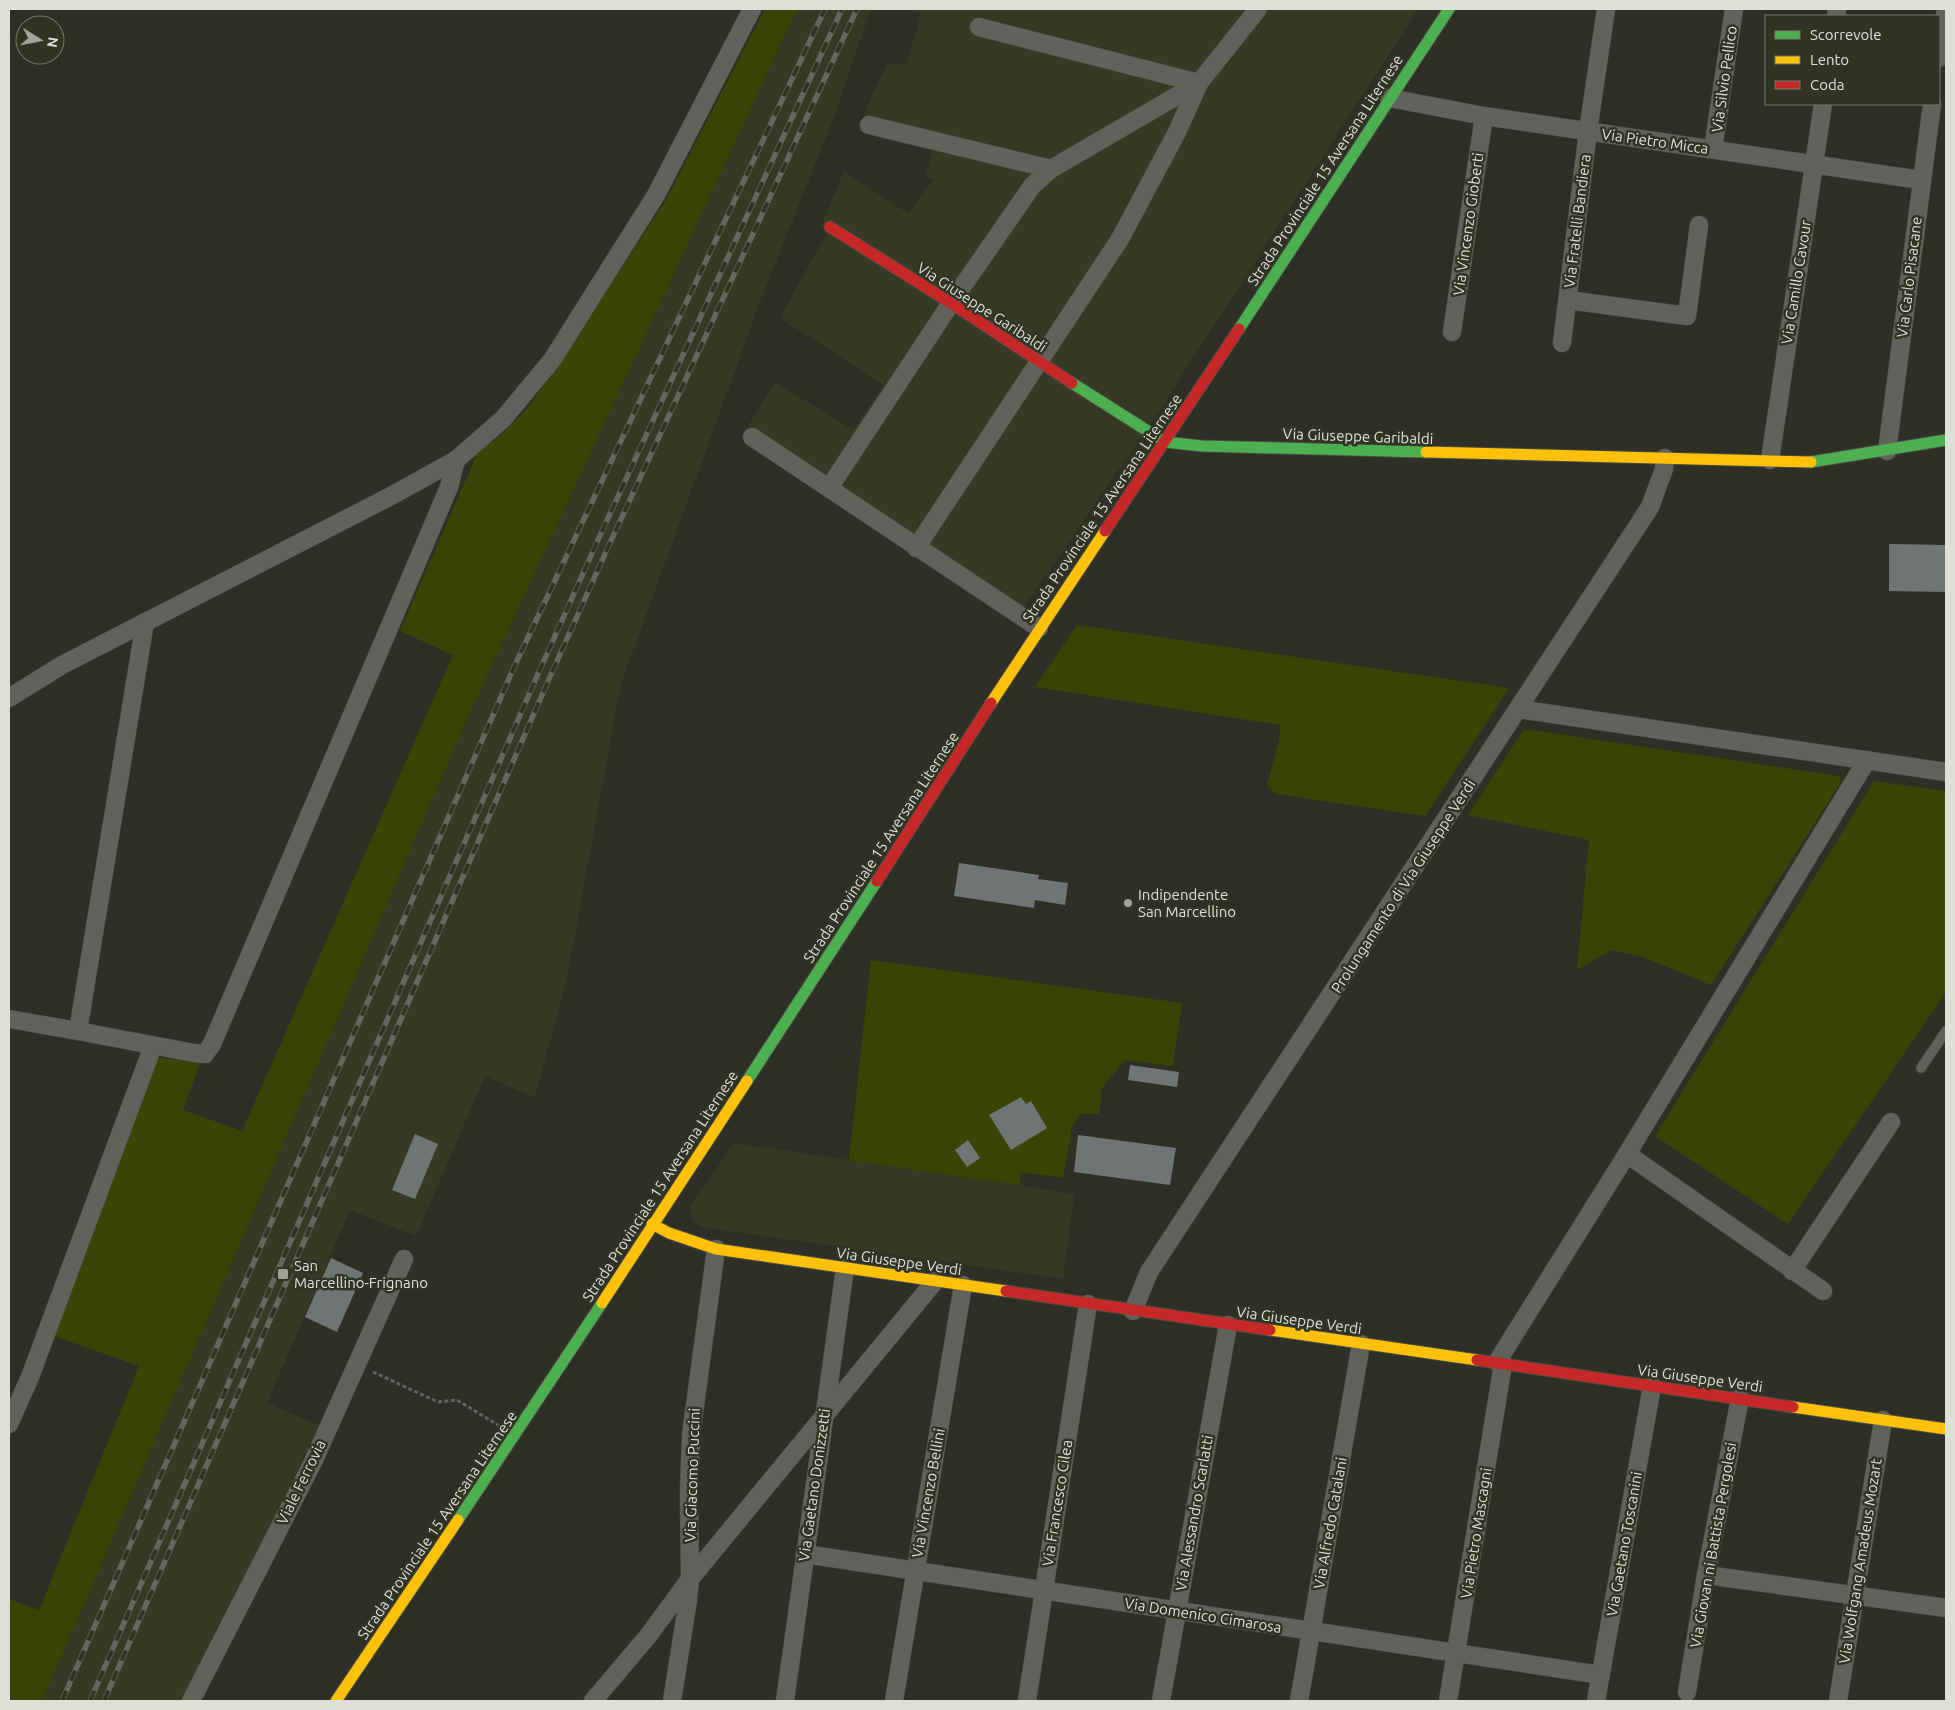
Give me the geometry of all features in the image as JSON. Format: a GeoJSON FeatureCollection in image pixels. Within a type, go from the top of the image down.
{"type":"FeatureCollection","features":[{"type":"Feature","properties":{"kind":"street"},"geometry":{"type":"LineString","coordinates":[[9,698],[62,665],[389,498],[456,460],[503,419],[552,360],[656,195],[752,9]]}},
{"type":"Feature","properties":{"kind":"street"},"geometry":{"type":"LineString","coordinates":[[916,548],[1120,239],[1177,132],[1199,83],[1258,9]]}},
{"type":"Feature","properties":{"kind":"street","name":"Strada Provinciale 15 Aversana Liternese"},"geometry":{"type":"LineString","coordinates":[[336,1701],[515,1436],[851,922],[1039,628],[1165,442],[1449,9]]}},
{"type":"Feature","properties":{"kind":"street","name":"Via Fratelli Bandiera"},"geometry":{"type":"LineString","coordinates":[[1562,343],[1588,131],[1606,9]]}},
{"type":"Feature","properties":{"kind":"street","name":"Via Silvio Pellico"},"geometry":{"type":"LineString","coordinates":[[1713,149],[1734,9]]}},
{"type":"Feature","properties":{"kind":"street"},"geometry":{"type":"LineString","coordinates":[[1940,51],[1946,9]]}},
{"type":"Feature","properties":{"kind":"street"},"geometry":{"type":"LineString","coordinates":[[979,27],[1199,83]]}},
{"type":"Feature","properties":{"kind":"street"},"geometry":{"type":"LineString","coordinates":[[829,488],[951,303],[1032,186],[1051,169],[1199,83]]}},
{"type":"Feature","properties":{"kind":"street","name":"Via Pietro Micca"},"geometry":{"type":"LineString","coordinates":[[1389,98],[1484,116],[1921,180]]}},
{"type":"Feature","properties":{"kind":"street","name":"Via Camillo Cavour"},"geometry":{"type":"LineString","coordinates":[[1770,460],[1823,105]]}},
{"type":"Feature","properties":{"kind":"street","name":"Via Carlo Pisacane"},"geometry":{"type":"LineString","coordinates":[[1887,451],[1932,105]]}},
{"type":"Feature","properties":{"kind":"street","name":"Via Vincenzo Gioberti"},"geometry":{"type":"LineString","coordinates":[[1452,332],[1484,116]]}},
{"type":"Feature","properties":{"kind":"street"},"geometry":{"type":"LineString","coordinates":[[869,125],[1051,169]]}},
{"type":"Feature","properties":{"kind":"street"},"geometry":{"type":"LineString","coordinates":[[1568,300],[1687,316],[1699,225]]}},
{"type":"Feature","properties":{"kind":"street","name":"Via Giuseppe Garibaldi"},"geometry":{"type":"LineString","coordinates":[[830,227],[1165,442],[1202,446],[1811,462],[1946,440]]}},
{"type":"Feature","properties":{"kind":"street"},"geometry":{"type":"LineString","coordinates":[[752,437],[916,548],[1039,628]]}},
{"type":"Feature","properties":{"kind":"street","name":"Prolungamento di Via Giuseppe Verdi"},"geometry":{"type":"LineString","coordinates":[[1134,1311],[1149,1272],[1650,507],[1664,469],[1665,458]]}},
{"type":"Feature","properties":{"kind":"street"},"geometry":{"type":"LineString","coordinates":[[9,1020],[78,1030],[153,1046],[205,1054],[212,1044],[449,487],[456,460]]}},
{"type":"Feature","properties":{"kind":"street"},"geometry":{"type":"LineString","coordinates":[[78,1030],[145,622]]}},
{"type":"Feature","properties":{"kind":"street"},"geometry":{"type":"LineString","coordinates":[[1518,709],[1946,772]]}},
{"type":"Feature","properties":{"kind":"street"},"geometry":{"type":"LineString","coordinates":[[1500,1363],[1867,760]]}},
{"type":"Feature","properties":{"kind":"street"},"geometry":{"type":"LineString","coordinates":[[9,1424],[33,1368],[153,1046]]}},
{"type":"Feature","properties":{"kind":"street"},"geometry":{"type":"LineString","coordinates":[[1792,1270],[1891,1122]]}},
{"type":"Feature","properties":{"kind":"street"},"geometry":{"type":"LineString","coordinates":[[1627,1154],[1823,1291]]}},
{"type":"Feature","properties":{"kind":"street","name":"Via Giuseppe Verdi"},"geometry":{"type":"LineString","coordinates":[[652,1224],[669,1233],[716,1249],[1946,1429]]}},
{"type":"Feature","properties":{"kind":"street","name":"Via Giacomo Puccini"},"geometry":{"type":"LineString","coordinates":[[672,1701],[690,1579],[689,1492],[691,1435],[716,1249]]}},
{"type":"Feature","properties":{"kind":"street","name":"Viale Ferrovia"},"geometry":{"type":"LineString","coordinates":[[191,1701],[313,1462],[404,1259]]}},
{"type":"Feature","properties":{"kind":"street","name":"Via Gaetano Donizzetti"},"geometry":{"type":"LineString","coordinates":[[785,1701],[845,1268]]}},
{"type":"Feature","properties":{"kind":"street"},"geometry":{"type":"LineString","coordinates":[[593,1701],[648,1636],[690,1579],[936,1281]]}},
{"type":"Feature","properties":{"kind":"street","name":"Via Vincenzo Bellini"},"geometry":{"type":"LineString","coordinates":[[894,1701],[963,1285]]}},
{"type":"Feature","properties":{"kind":"street","name":"Via Francesco Cilea"},"geometry":{"type":"LineString","coordinates":[[1027,1701],[1088,1304]]}},
{"type":"Feature","properties":{"kind":"street","name":"Via Alessandro Scarlatti"},"geometry":{"type":"LineString","coordinates":[[1161,1701],[1228,1325]]}},
{"type":"Feature","properties":{"kind":"street","name":"Via Alfredo Catalani"},"geometry":{"type":"LineString","coordinates":[[1299,1701],[1361,1344]]}},
{"type":"Feature","properties":{"kind":"street","name":"Via Pietro Mascagni"},"geometry":{"type":"LineString","coordinates":[[1448,1701],[1500,1363]]}},
{"type":"Feature","properties":{"kind":"street","name":"Via Gaetano Toscanini"},"geometry":{"type":"LineString","coordinates":[[1596,1701],[1652,1386]]}},
{"type":"Feature","properties":{"kind":"street","name":"Via Giovan ni Battista Pergolesi"},"geometry":{"type":"LineString","coordinates":[[1687,1692],[1706,1574],[1740,1398]]}},
{"type":"Feature","properties":{"kind":"street","name":"Via Wolfgang Amadeus Mozart"},"geometry":{"type":"LineString","coordinates":[[1838,1701],[1883,1420]]}},
{"type":"Feature","properties":{"kind":"street","name":"Via Domenico Cimarosa"},"geometry":{"type":"LineString","coordinates":[[805,1554],[1601,1675]]}},
{"type":"Feature","properties":{"kind":"street"},"geometry":{"type":"LineString","coordinates":[[1706,1574],[1946,1608]]}},
{"type":"Feature","properties":{"kind":"lane"},"geometry":{"type":"LineString","coordinates":[[1921,1068],[1946,1031]]}},
{"type":"Feature","properties":{"kind":"path"},"geometry":{"type":"LineString","coordinates":[[356,1364],[438,1402],[457,1400],[515,1436]]}},
{"type":"Feature","properties":{"kind":"shaded area"},"geometry":{"type":"Polygon","coordinates":[[[797,9],[871,9],[838,107],[761,299],[621,684],[567,979],[535,1098],[485,1076],[416,1236],[350,1210],[267,1403],[320,1426],[182,1701],[42,1701],[470,712],[797,9]]]}},
{"type":"Feature","properties":{"kind":"shaded area"},"geometry":{"type":"Polygon","coordinates":[[[904,9],[1418,9],[1155,417],[1024,607],[747,428],[775,382],[853,430],[884,385],[780,318],[827,233],[821,227],[844,171],[909,214],[933,180],[926,176],[932,149],[858,131],[873,93],[888,63],[906,65],[921,13],[904,9]]]}},
{"type":"Feature","properties":{"kind":"shaded area"},"geometry":{"type":"Polygon","coordinates":[[[734,1143],[1020,1185],[1074,1195],[1063,1279],[701,1227],[694,1223],[690,1214],[691,1206],[734,1143]]]}},
{"type":"Feature","properties":{"kind":"green space"},"geometry":{"type":"Polygon","coordinates":[[[765,9],[797,9],[470,712],[42,1701],[9,1701],[9,1599],[39,1610],[139,1366],[51,1335],[155,1057],[200,1063],[183,1110],[242,1131],[453,655],[400,631],[477,454],[503,433],[527,409],[666,200],[765,9]]]}},
{"type":"Feature","properties":{"kind":"green space"},"geometry":{"type":"Polygon","coordinates":[[[1077,625],[1509,688],[1425,816],[1276,794],[1267,785],[1279,742],[1280,725],[1035,687],[1077,625]]]}},
{"type":"Feature","properties":{"kind":"green space"},"geometry":{"type":"Polygon","coordinates":[[[1524,729],[1839,776],[1841,782],[1711,985],[1643,957],[1612,950],[1577,970],[1589,840],[1468,815],[1524,729]]]}},
{"type":"Feature","properties":{"kind":"green space"},"geometry":{"type":"Polygon","coordinates":[[[1874,781],[1946,791],[1946,992],[1788,1224],[1655,1136],[1874,781]]]}},
{"type":"Feature","properties":{"kind":"green space"},"geometry":{"type":"Polygon","coordinates":[[[871,960],[1182,1003],[1173,1066],[1125,1060],[1102,1088],[1099,1114],[1082,1113],[1072,1127],[1063,1178],[1021,1172],[1020,1185],[849,1160],[871,960]]]}},
{"type":"Feature","properties":{"kind":"building"},"geometry":{"type":"Polygon","coordinates":[[[1889,544],[1946,545],[1946,592],[1889,591],[1889,544]]]}},
{"type":"Feature","properties":{"kind":"building"},"geometry":{"type":"Polygon","coordinates":[[[959,863],[1039,875],[1038,879],[1068,883],[1065,905],[1035,900],[1034,908],[954,896],[959,863]]]}},
{"type":"Feature","properties":{"kind":"building"},"geometry":{"type":"Polygon","coordinates":[[[1130,1065],[1179,1072],[1177,1087],[1128,1080],[1130,1065]]]}},
{"type":"Feature","properties":{"kind":"building"},"geometry":{"type":"Polygon","coordinates":[[[1021,1097],[1026,1104],[1031,1101],[1047,1128],[1011,1150],[989,1115],[1021,1097]]]}},
{"type":"Feature","properties":{"kind":"building"},"geometry":{"type":"Polygon","coordinates":[[[415,1134],[438,1144],[415,1199],[392,1190],[415,1134]]]}},
{"type":"Feature","properties":{"kind":"building"},"geometry":{"type":"Polygon","coordinates":[[[1078,1135],[1176,1148],[1170,1185],[1074,1172],[1078,1135]]]}},
{"type":"Feature","properties":{"kind":"building"},"geometry":{"type":"Polygon","coordinates":[[[968,1140],[980,1158],[967,1167],[955,1150],[968,1140]]]}},
{"type":"Feature","properties":{"kind":"building","name":"San Marcellino-Frignano"},"geometry":{"type":"Polygon","coordinates":[[[331,1258],[363,1273],[337,1332],[305,1317],[331,1258]]]}},
{"type":"Feature","properties":{"kind":"railway"},"geometry":{"type":"LineString","coordinates":[[62,1701],[515,665],[825,9]]}},
{"type":"Feature","properties":{"kind":"railway"},"geometry":{"type":"LineString","coordinates":[[90,1701],[538,674],[842,9]]}},
{"type":"Feature","properties":{"kind":"railway"},"geometry":{"type":"LineString","coordinates":[[104,1701],[549,679],[857,9]]}},
{"type":"Feature","properties":{"kind":"traffic: fast"},"geometry":{"type":"LineString","coordinates":[[1239,329],[1449,9]]}},
{"type":"Feature","properties":{"kind":"traffic: fast"},"geometry":{"type":"LineString","coordinates":[[1072,383],[1165,442],[1202,446],[1426,452]]}},
{"type":"Feature","properties":{"kind":"traffic: fast"},"geometry":{"type":"LineString","coordinates":[[1811,462],[1946,440]]}},
{"type":"Feature","properties":{"kind":"traffic: fast"},"geometry":{"type":"LineString","coordinates":[[747,1081],[877,881]]}},
{"type":"Feature","properties":{"kind":"traffic: fast"},"geometry":{"type":"LineString","coordinates":[[458,1520],[602,1303]]}},
{"type":"Feature","properties":{"kind":"traffic: slow"},"geometry":{"type":"LineString","coordinates":[[1426,452],[1811,462]]}},
{"type":"Feature","properties":{"kind":"traffic: slow"},"geometry":{"type":"LineString","coordinates":[[991,703],[1105,531]]}},
{"type":"Feature","properties":{"kind":"traffic: slow"},"geometry":{"type":"LineString","coordinates":[[602,1303],[747,1081]]}},
{"type":"Feature","properties":{"kind":"traffic: slow"},"geometry":{"type":"LineString","coordinates":[[652,1224],[669,1233],[716,1249],[1006,1291]]}},
{"type":"Feature","properties":{"kind":"traffic: slow"},"geometry":{"type":"LineString","coordinates":[[1270,1330],[1477,1360]]}},
{"type":"Feature","properties":{"kind":"traffic: slow"},"geometry":{"type":"LineString","coordinates":[[1793,1407],[1946,1429]]}},
{"type":"Feature","properties":{"kind":"traffic: slow"},"geometry":{"type":"LineString","coordinates":[[336,1701],[458,1520]]}},
{"type":"Feature","properties":{"kind":"traffic: jam"},"geometry":{"type":"LineString","coordinates":[[830,227],[951,303],[1072,383]]}},
{"type":"Feature","properties":{"kind":"traffic: jam"},"geometry":{"type":"LineString","coordinates":[[1105,531],[1239,329]]}},
{"type":"Feature","properties":{"kind":"traffic: jam"},"geometry":{"type":"LineString","coordinates":[[877,881],[991,703]]}},
{"type":"Feature","properties":{"kind":"traffic: jam"},"geometry":{"type":"LineString","coordinates":[[1006,1291],[1270,1330]]}},
{"type":"Feature","properties":{"kind":"traffic: jam"},"geometry":{"type":"LineString","coordinates":[[1477,1360],[1793,1407]]}},
{"type":"Feature","properties":{"kind":"place","name":"Indipendente San Marcellino"},"geometry":{"type":"Point","coordinates":[1128,903]}},
{"type":"Feature","properties":{"kind":"place","name":"San Marcellino-Frignano"},"geometry":{"type":"Point","coordinates":[283,1274]}}]}
